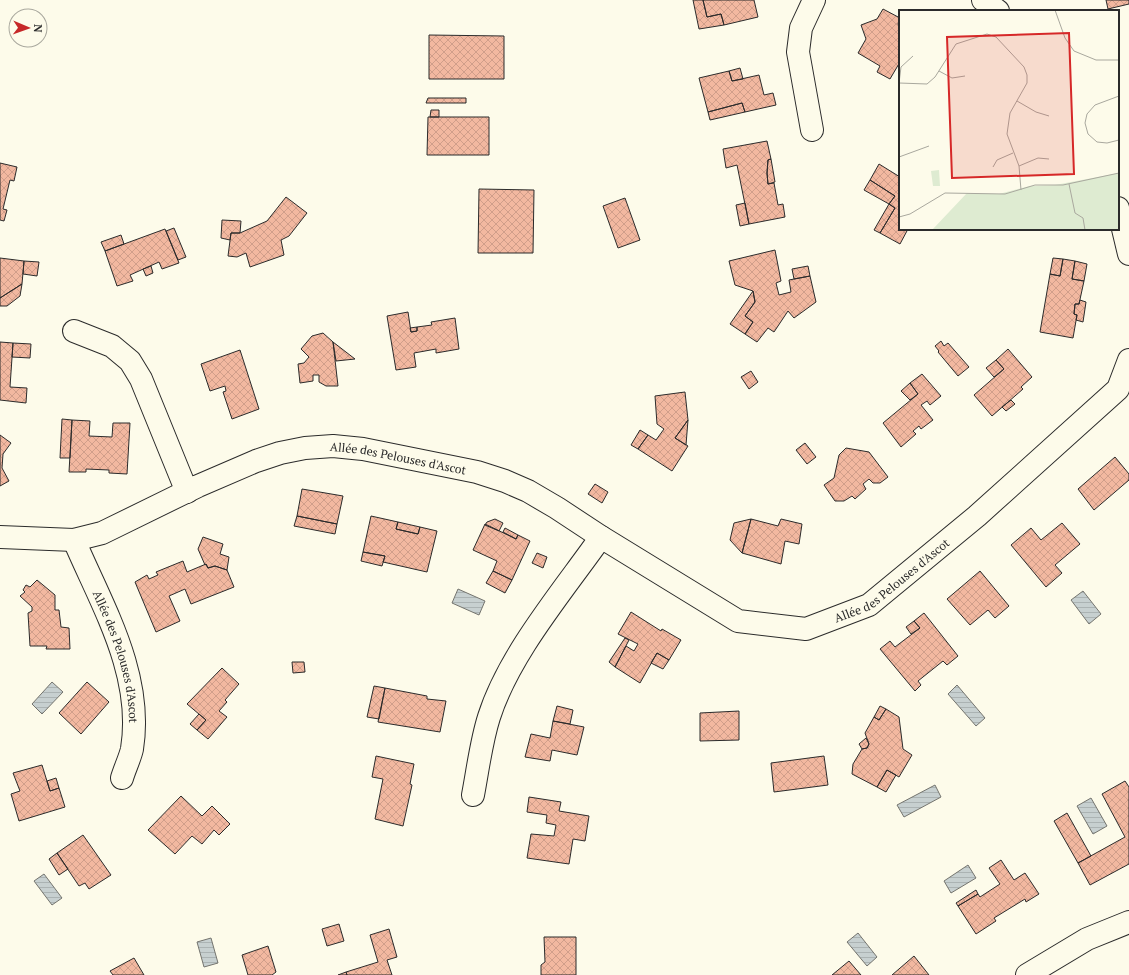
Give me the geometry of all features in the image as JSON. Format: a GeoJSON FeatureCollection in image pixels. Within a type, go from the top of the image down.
{"type":"FeatureCollection","features":[{"type":"Feature","properties":{"kind":"street"},"geometry":{"type":"LineString","coordinates":[[812,130],[798,52],[801,28],[814,0]]}},
{"type":"Feature","properties":{"kind":"street"},"geometry":{"type":"LineString","coordinates":[[983,0],[997,10]]}},
{"type":"Feature","properties":{"kind":"street"},"geometry":{"type":"LineString","coordinates":[[1119,212],[1129,254]]}},
{"type":"Feature","properties":{"kind":"street"},"geometry":{"type":"LineString","coordinates":[[74,331],[112,346],[130,361],[141,379],[187,492]]}},
{"type":"Feature","properties":{"kind":"street","name":"Allée des Pelouses d'Ascot"},"geometry":{"type":"LineString","coordinates":[[0,537],[74,540],[102,533],[187,492],[256,461],[280,453],[305,448],[333,446],[363,449],[477,472],[505,481],[557,508],[601,537],[738,621],[806,630],[869,605],[971,520],[1118,389],[1129,360]]}},
{"type":"Feature","properties":{"kind":"street"},"geometry":{"type":"LineString","coordinates":[[473,795],[489,718],[502,684],[518,654],[601,537]]}},
{"type":"Feature","properties":{"kind":"street","name":"Allée des Pelouses d'Ascot"},"geometry":{"type":"LineString","coordinates":[[74,540],[127,665],[132,691],[134,717],[132,750],[122,778]]}},
{"type":"Feature","properties":{"kind":"street"},"geometry":{"type":"LineString","coordinates":[[1027,975],[1087,939],[1129,922]]}},
{"type":"Feature","properties":{"kind":"shaded area"},"geometry":{"type":"Polygon","coordinates":[[[458,589],[485,601],[479,615],[452,603],[458,589]]]}},
{"type":"Feature","properties":{"kind":"shaded area"},"geometry":{"type":"Polygon","coordinates":[[[1083,591],[1101,614],[1089,624],[1071,600],[1083,591]]]}},
{"type":"Feature","properties":{"kind":"shaded area"},"geometry":{"type":"Polygon","coordinates":[[[52,682],[63,692],[42,714],[32,704],[52,682]]]}},
{"type":"Feature","properties":{"kind":"shaded area"},"geometry":{"type":"Polygon","coordinates":[[[957,685],[985,718],[976,726],[948,694],[957,685]]]}},
{"type":"Feature","properties":{"kind":"shaded area"},"geometry":{"type":"Polygon","coordinates":[[[935,785],[941,797],[904,817],[897,805],[935,785]]]}},
{"type":"Feature","properties":{"kind":"shaded area"},"geometry":{"type":"Polygon","coordinates":[[[1091,798],[1107,826],[1093,834],[1077,806],[1091,798]]]}},
{"type":"Feature","properties":{"kind":"shaded area"},"geometry":{"type":"Polygon","coordinates":[[[968,865],[976,878],[951,893],[944,881],[968,865]]]}},
{"type":"Feature","properties":{"kind":"shaded area"},"geometry":{"type":"Polygon","coordinates":[[[44,874],[62,898],[52,905],[34,881],[44,874]]]}},
{"type":"Feature","properties":{"kind":"shaded area"},"geometry":{"type":"Polygon","coordinates":[[[858,933],[877,957],[867,966],[847,942],[858,933]]]}},
{"type":"Feature","properties":{"kind":"shaded area"},"geometry":{"type":"Polygon","coordinates":[[[211,938],[218,963],[204,967],[197,942],[211,938]]]}},
{"type":"Feature","properties":{"kind":"building"},"geometry":{"type":"Polygon","coordinates":[[[693,0],[703,0],[707,17],[721,14],[724,25],[699,29],[693,0]]]}},
{"type":"Feature","properties":{"kind":"building"},"geometry":{"type":"Polygon","coordinates":[[[703,0],[754,0],[758,17],[724,25],[721,14],[707,17],[703,0]]]}},
{"type":"Feature","properties":{"kind":"building"},"geometry":{"type":"Polygon","coordinates":[[[1106,0],[1129,0],[1129,4],[1108,9],[1106,0]]]}},
{"type":"Feature","properties":{"kind":"building"},"geometry":{"type":"Polygon","coordinates":[[[883,9],[899,17],[899,64],[890,79],[877,72],[880,66],[858,53],[866,39],[861,25],[877,19],[883,9]]]}},
{"type":"Feature","properties":{"kind":"building"},"geometry":{"type":"Polygon","coordinates":[[[429,35],[504,36],[504,79],[429,79],[429,35]]]}},
{"type":"Feature","properties":{"kind":"building"},"geometry":{"type":"Polygon","coordinates":[[[740,68],[743,79],[732,81],[729,71],[740,68]]]}},
{"type":"Feature","properties":{"kind":"building"},"geometry":{"type":"Polygon","coordinates":[[[729,71],[732,81],[759,75],[764,95],[773,93],[776,105],[745,112],[742,103],[708,112],[699,78],[729,71]]]}},
{"type":"Feature","properties":{"kind":"building"},"geometry":{"type":"Polygon","coordinates":[[[428,98],[466,98],[466,103],[426,103],[428,98]]]}},
{"type":"Feature","properties":{"kind":"building"},"geometry":{"type":"Polygon","coordinates":[[[742,103],[745,112],[710,120],[708,112],[742,103]]]}},
{"type":"Feature","properties":{"kind":"building"},"geometry":{"type":"Polygon","coordinates":[[[431,110],[439,110],[439,117],[430,117],[431,110]]]}},
{"type":"Feature","properties":{"kind":"building"},"geometry":{"type":"Polygon","coordinates":[[[428,117],[489,117],[489,155],[427,155],[428,117]]]}},
{"type":"Feature","properties":{"kind":"building"},"geometry":{"type":"Polygon","coordinates":[[[767,141],[771,159],[768,160],[768,184],[774,183],[778,205],[783,204],[785,217],[749,224],[737,165],[726,168],[723,149],[767,141]]]}},
{"type":"Feature","properties":{"kind":"building"},"geometry":{"type":"Polygon","coordinates":[[[771,159],[775,182],[768,184],[768,160],[771,159]]]}},
{"type":"Feature","properties":{"kind":"building"},"geometry":{"type":"Polygon","coordinates":[[[0,163],[17,167],[14,181],[10,180],[3,209],[7,210],[4,221],[0,220],[0,163]]]}},
{"type":"Feature","properties":{"kind":"building"},"geometry":{"type":"Polygon","coordinates":[[[879,164],[899,176],[899,230],[907,230],[900,244],[880,233],[895,208],[889,204],[895,196],[870,180],[879,164]]]}},
{"type":"Feature","properties":{"kind":"building"},"geometry":{"type":"Polygon","coordinates":[[[870,180],[895,196],[889,204],[864,190],[870,180]]]}},
{"type":"Feature","properties":{"kind":"building"},"geometry":{"type":"Polygon","coordinates":[[[479,189],[534,190],[533,253],[478,253],[479,189]]]}},
{"type":"Feature","properties":{"kind":"building"},"geometry":{"type":"Polygon","coordinates":[[[286,197],[307,213],[289,236],[281,240],[284,255],[250,267],[246,253],[237,257],[228,256],[231,233],[240,233],[267,221],[286,197]]]}},
{"type":"Feature","properties":{"kind":"building"},"geometry":{"type":"Polygon","coordinates":[[[625,198],[640,240],[618,248],[603,206],[625,198]]]}},
{"type":"Feature","properties":{"kind":"building"},"geometry":{"type":"Polygon","coordinates":[[[745,203],[749,224],[740,226],[736,205],[745,203]]]}},
{"type":"Feature","properties":{"kind":"building"},"geometry":{"type":"Polygon","coordinates":[[[889,204],[895,208],[880,233],[874,230],[889,204]]]}},
{"type":"Feature","properties":{"kind":"building"},"geometry":{"type":"Polygon","coordinates":[[[222,220],[241,221],[240,233],[231,233],[230,240],[221,238],[222,220]]]}},
{"type":"Feature","properties":{"kind":"building"},"geometry":{"type":"Polygon","coordinates":[[[174,228],[186,257],[178,260],[166,231],[174,228]]]}},
{"type":"Feature","properties":{"kind":"building"},"geometry":{"type":"Polygon","coordinates":[[[165,229],[179,263],[162,269],[159,262],[130,275],[133,281],[117,286],[105,251],[165,229]]]}},
{"type":"Feature","properties":{"kind":"building"},"geometry":{"type":"Polygon","coordinates":[[[121,235],[124,244],[105,251],[101,242],[121,235]]]}},
{"type":"Feature","properties":{"kind":"building"},"geometry":{"type":"Polygon","coordinates":[[[775,250],[781,281],[776,283],[779,295],[791,292],[789,280],[810,276],[816,302],[794,318],[788,311],[774,332],[768,328],[757,342],[745,334],[753,322],[745,316],[755,302],[753,291],[735,285],[729,261],[775,250]]]}},
{"type":"Feature","properties":{"kind":"building"},"geometry":{"type":"Polygon","coordinates":[[[0,258],[24,261],[22,284],[0,298],[0,258]]]}},
{"type":"Feature","properties":{"kind":"building"},"geometry":{"type":"Polygon","coordinates":[[[1053,258],[1063,259],[1060,276],[1050,274],[1053,258]]]}},
{"type":"Feature","properties":{"kind":"building"},"geometry":{"type":"Polygon","coordinates":[[[1063,259],[1075,261],[1072,279],[1084,281],[1079,304],[1075,304],[1074,314],[1077,315],[1073,338],[1040,332],[1050,274],[1060,276],[1063,259]]]}},
{"type":"Feature","properties":{"kind":"building"},"geometry":{"type":"Polygon","coordinates":[[[24,261],[39,262],[37,276],[23,274],[24,261]]]}},
{"type":"Feature","properties":{"kind":"building"},"geometry":{"type":"Polygon","coordinates":[[[1075,261],[1087,264],[1084,281],[1072,279],[1075,261]]]}},
{"type":"Feature","properties":{"kind":"building"},"geometry":{"type":"Polygon","coordinates":[[[151,266],[153,273],[146,276],[143,269],[151,266]]]}},
{"type":"Feature","properties":{"kind":"building"},"geometry":{"type":"Polygon","coordinates":[[[808,266],[810,276],[794,279],[792,269],[808,266]]]}},
{"type":"Feature","properties":{"kind":"building"},"geometry":{"type":"Polygon","coordinates":[[[22,284],[20,296],[7,306],[0,306],[0,298],[22,284]]]}},
{"type":"Feature","properties":{"kind":"building"},"geometry":{"type":"Polygon","coordinates":[[[753,291],[755,302],[745,316],[753,322],[745,334],[730,324],[753,291]]]}},
{"type":"Feature","properties":{"kind":"building"},"geometry":{"type":"Polygon","coordinates":[[[1080,300],[1086,302],[1083,322],[1076,320],[1077,315],[1074,314],[1075,304],[1079,304],[1080,300]]]}},
{"type":"Feature","properties":{"kind":"building"},"geometry":{"type":"Polygon","coordinates":[[[408,312],[411,332],[417,331],[417,327],[432,325],[431,322],[455,318],[459,349],[436,353],[436,349],[414,353],[416,367],[396,370],[387,316],[408,312]]]}},
{"type":"Feature","properties":{"kind":"building"},"geometry":{"type":"Polygon","coordinates":[[[417,327],[417,331],[411,332],[410,328],[417,327]]]}},
{"type":"Feature","properties":{"kind":"building"},"geometry":{"type":"Polygon","coordinates":[[[323,333],[333,342],[338,386],[326,386],[319,382],[319,375],[313,375],[313,381],[300,383],[298,364],[304,363],[309,357],[301,349],[312,336],[323,333]]]}},
{"type":"Feature","properties":{"kind":"building"},"geometry":{"type":"Polygon","coordinates":[[[941,341],[944,346],[948,343],[969,367],[958,376],[938,352],[939,351],[935,346],[941,341]]]}},
{"type":"Feature","properties":{"kind":"building"},"geometry":{"type":"Polygon","coordinates":[[[0,342],[13,343],[10,387],[27,388],[26,403],[0,400],[0,342]]]}},
{"type":"Feature","properties":{"kind":"building"},"geometry":{"type":"Polygon","coordinates":[[[333,342],[355,359],[336,361],[333,342]]]}},
{"type":"Feature","properties":{"kind":"building"},"geometry":{"type":"Polygon","coordinates":[[[13,343],[31,344],[30,358],[12,357],[13,343]]]}},
{"type":"Feature","properties":{"kind":"building"},"geometry":{"type":"Polygon","coordinates":[[[1008,349],[1032,377],[1021,387],[1023,389],[992,416],[974,395],[1004,369],[996,360],[1008,349]]]}},
{"type":"Feature","properties":{"kind":"building"},"geometry":{"type":"Polygon","coordinates":[[[240,350],[259,409],[232,419],[223,392],[226,391],[225,386],[210,391],[201,364],[240,350]]]}},
{"type":"Feature","properties":{"kind":"building"},"geometry":{"type":"Polygon","coordinates":[[[996,360],[1004,369],[994,377],[986,368],[996,360]]]}},
{"type":"Feature","properties":{"kind":"building"},"geometry":{"type":"Polygon","coordinates":[[[751,371],[758,382],[749,389],[741,377],[751,371]]]}},
{"type":"Feature","properties":{"kind":"building"},"geometry":{"type":"Polygon","coordinates":[[[922,374],[941,396],[930,405],[927,401],[921,405],[933,420],[921,429],[919,426],[913,431],[916,434],[901,447],[883,423],[918,394],[910,383],[922,374]]]}},
{"type":"Feature","properties":{"kind":"building"},"geometry":{"type":"Polygon","coordinates":[[[910,383],[918,394],[910,400],[901,391],[910,383]]]}},
{"type":"Feature","properties":{"kind":"building"},"geometry":{"type":"Polygon","coordinates":[[[685,392],[688,420],[675,438],[688,446],[672,471],[638,449],[648,435],[656,440],[664,429],[657,424],[655,396],[685,392]]]}},
{"type":"Feature","properties":{"kind":"building"},"geometry":{"type":"Polygon","coordinates":[[[1011,400],[1015,404],[1006,411],[1002,407],[1011,400]]]}},
{"type":"Feature","properties":{"kind":"building"},"geometry":{"type":"Polygon","coordinates":[[[62,419],[72,420],[70,458],[60,458],[62,419]]]}},
{"type":"Feature","properties":{"kind":"building"},"geometry":{"type":"Polygon","coordinates":[[[72,420],[90,421],[89,436],[112,437],[113,423],[130,423],[127,474],[109,473],[109,470],[86,469],[86,472],[69,472],[72,420]]]}},
{"type":"Feature","properties":{"kind":"building"},"geometry":{"type":"Polygon","coordinates":[[[688,420],[686,445],[675,438],[688,420]]]}},
{"type":"Feature","properties":{"kind":"building"},"geometry":{"type":"Polygon","coordinates":[[[640,430],[648,435],[638,449],[631,445],[640,430]]]}},
{"type":"Feature","properties":{"kind":"building"},"geometry":{"type":"Polygon","coordinates":[[[0,435],[11,443],[3,454],[2,468],[9,481],[0,486],[0,435]]]}},
{"type":"Feature","properties":{"kind":"building"},"geometry":{"type":"Polygon","coordinates":[[[805,443],[816,457],[807,464],[796,450],[805,443]]]}},
{"type":"Feature","properties":{"kind":"building"},"geometry":{"type":"Polygon","coordinates":[[[846,448],[869,452],[888,477],[880,483],[873,483],[869,479],[863,484],[866,489],[855,499],[852,496],[844,501],[835,501],[824,485],[834,478],[839,455],[846,448]]]}},
{"type":"Feature","properties":{"kind":"building"},"geometry":{"type":"Polygon","coordinates":[[[1115,457],[1129,474],[1129,480],[1094,510],[1078,489],[1115,457]]]}},
{"type":"Feature","properties":{"kind":"building"},"geometry":{"type":"Polygon","coordinates":[[[595,484],[608,492],[602,503],[588,494],[595,484]]]}},
{"type":"Feature","properties":{"kind":"building"},"geometry":{"type":"Polygon","coordinates":[[[302,489],[343,496],[337,524],[297,516],[302,489]]]}},
{"type":"Feature","properties":{"kind":"building"},"geometry":{"type":"Polygon","coordinates":[[[297,516],[337,524],[335,534],[294,526],[297,516]]]}},
{"type":"Feature","properties":{"kind":"building"},"geometry":{"type":"Polygon","coordinates":[[[371,516],[398,522],[396,529],[418,534],[420,527],[437,531],[427,572],[383,562],[385,556],[363,552],[371,516]]]}},
{"type":"Feature","properties":{"kind":"building"},"geometry":{"type":"Polygon","coordinates":[[[495,519],[503,523],[499,531],[485,525],[487,522],[495,519]]]}},
{"type":"Feature","properties":{"kind":"building"},"geometry":{"type":"Polygon","coordinates":[[[751,519],[742,553],[730,540],[734,523],[751,519]]]}},
{"type":"Feature","properties":{"kind":"building"},"geometry":{"type":"Polygon","coordinates":[[[751,519],[778,526],[781,519],[802,524],[799,544],[785,541],[781,564],[742,553],[751,519]]]}},
{"type":"Feature","properties":{"kind":"building"},"geometry":{"type":"Polygon","coordinates":[[[398,522],[420,527],[418,534],[396,529],[398,522]]]}},
{"type":"Feature","properties":{"kind":"building"},"geometry":{"type":"Polygon","coordinates":[[[1062,523],[1080,544],[1055,565],[1062,573],[1046,587],[1011,545],[1031,528],[1041,540],[1062,523]]]}},
{"type":"Feature","properties":{"kind":"building"},"geometry":{"type":"Polygon","coordinates":[[[485,524],[516,539],[518,535],[530,541],[512,580],[493,571],[497,561],[473,550],[485,524]]]}},
{"type":"Feature","properties":{"kind":"building"},"geometry":{"type":"Polygon","coordinates":[[[505,528],[518,535],[516,539],[503,532],[505,528]]]}},
{"type":"Feature","properties":{"kind":"building"},"geometry":{"type":"Polygon","coordinates":[[[203,537],[223,544],[220,554],[229,557],[227,570],[215,566],[208,568],[206,564],[205,565],[198,549],[203,537]]]}},
{"type":"Feature","properties":{"kind":"building"},"geometry":{"type":"Polygon","coordinates":[[[363,552],[385,556],[382,566],[361,561],[363,552]]]}},
{"type":"Feature","properties":{"kind":"building"},"geometry":{"type":"Polygon","coordinates":[[[537,553],[547,557],[543,568],[532,563],[537,553]]]}},
{"type":"Feature","properties":{"kind":"building"},"geometry":{"type":"Polygon","coordinates":[[[183,561],[187,572],[206,564],[208,568],[215,566],[227,570],[234,587],[191,604],[185,589],[169,596],[180,621],[156,632],[135,582],[147,575],[149,579],[158,575],[156,572],[183,561]]]}},
{"type":"Feature","properties":{"kind":"building"},"geometry":{"type":"Polygon","coordinates":[[[493,571],[512,580],[505,593],[486,583],[493,571]]]}},
{"type":"Feature","properties":{"kind":"building"},"geometry":{"type":"Polygon","coordinates":[[[980,571],[1009,606],[995,618],[988,610],[970,625],[947,599],[980,571]]]}},
{"type":"Feature","properties":{"kind":"building"},"geometry":{"type":"Polygon","coordinates":[[[37,580],[55,595],[55,610],[59,610],[61,627],[69,628],[70,649],[46,649],[47,646],[30,646],[28,613],[32,611],[32,607],[20,596],[25,592],[23,590],[26,585],[30,587],[37,580]]]}},
{"type":"Feature","properties":{"kind":"building"},"geometry":{"type":"Polygon","coordinates":[[[631,612],[661,631],[662,629],[681,640],[669,660],[657,653],[640,683],[615,667],[626,646],[634,651],[638,644],[618,634],[631,612]]]}},
{"type":"Feature","properties":{"kind":"building"},"geometry":{"type":"Polygon","coordinates":[[[924,613],[958,656],[947,665],[943,661],[918,681],[921,685],[915,691],[880,649],[890,641],[895,647],[920,628],[914,621],[924,613]]]}},
{"type":"Feature","properties":{"kind":"building"},"geometry":{"type":"Polygon","coordinates":[[[914,621],[920,628],[911,634],[906,627],[914,621]]]}},
{"type":"Feature","properties":{"kind":"building"},"geometry":{"type":"Polygon","coordinates":[[[625,638],[629,640],[615,667],[609,662],[625,638]]]}},
{"type":"Feature","properties":{"kind":"building"},"geometry":{"type":"Polygon","coordinates":[[[657,653],[669,660],[663,669],[651,663],[657,653]]]}},
{"type":"Feature","properties":{"kind":"building"},"geometry":{"type":"Polygon","coordinates":[[[292,662],[304,662],[305,672],[293,673],[292,662]]]}},
{"type":"Feature","properties":{"kind":"building"},"geometry":{"type":"Polygon","coordinates":[[[222,668],[239,684],[225,700],[227,702],[219,711],[227,717],[208,739],[197,730],[206,720],[187,704],[222,668]]]}},
{"type":"Feature","properties":{"kind":"building"},"geometry":{"type":"Polygon","coordinates":[[[87,682],[109,702],[81,734],[59,713],[87,682]]]}},
{"type":"Feature","properties":{"kind":"building"},"geometry":{"type":"Polygon","coordinates":[[[374,686],[385,688],[379,719],[367,717],[374,686]]]}},
{"type":"Feature","properties":{"kind":"building"},"geometry":{"type":"Polygon","coordinates":[[[385,688],[427,696],[427,699],[446,701],[440,732],[378,722],[385,688]]]}},
{"type":"Feature","properties":{"kind":"building"},"geometry":{"type":"Polygon","coordinates":[[[557,706],[573,710],[570,724],[553,721],[557,706]]]}},
{"type":"Feature","properties":{"kind":"building"},"geometry":{"type":"Polygon","coordinates":[[[880,706],[886,709],[879,720],[874,717],[880,706]]]}},
{"type":"Feature","properties":{"kind":"building"},"geometry":{"type":"Polygon","coordinates":[[[886,709],[899,717],[903,749],[912,755],[899,777],[887,770],[877,787],[852,774],[853,764],[862,749],[867,748],[869,744],[865,733],[874,717],[879,720],[886,709]]]}},
{"type":"Feature","properties":{"kind":"building"},"geometry":{"type":"Polygon","coordinates":[[[739,711],[739,740],[700,741],[700,713],[739,711]]]}},
{"type":"Feature","properties":{"kind":"building"},"geometry":{"type":"Polygon","coordinates":[[[199,714],[206,720],[197,730],[190,724],[199,714]]]}},
{"type":"Feature","properties":{"kind":"building"},"geometry":{"type":"Polygon","coordinates":[[[553,721],[584,727],[577,755],[552,750],[550,761],[525,757],[531,734],[550,738],[553,721]]]}},
{"type":"Feature","properties":{"kind":"building"},"geometry":{"type":"Polygon","coordinates":[[[866,738],[869,744],[867,748],[862,749],[859,744],[866,738]]]}},
{"type":"Feature","properties":{"kind":"building"},"geometry":{"type":"Polygon","coordinates":[[[376,756],[414,764],[410,784],[412,785],[403,826],[375,819],[383,779],[372,777],[376,756]]]}},
{"type":"Feature","properties":{"kind":"building"},"geometry":{"type":"Polygon","coordinates":[[[824,756],[828,785],[774,792],[771,763],[824,756]]]}},
{"type":"Feature","properties":{"kind":"building"},"geometry":{"type":"Polygon","coordinates":[[[42,765],[50,791],[59,788],[65,807],[19,821],[11,794],[20,791],[13,773],[42,765]]]}},
{"type":"Feature","properties":{"kind":"building"},"geometry":{"type":"Polygon","coordinates":[[[887,770],[896,775],[886,792],[877,787],[887,770]]]}},
{"type":"Feature","properties":{"kind":"building"},"geometry":{"type":"Polygon","coordinates":[[[56,778],[59,788],[50,791],[47,781],[56,778]]]}},
{"type":"Feature","properties":{"kind":"building"},"geometry":{"type":"Polygon","coordinates":[[[1125,781],[1129,787],[1129,864],[1090,885],[1078,863],[1125,837],[1102,794],[1125,781]]]}},
{"type":"Feature","properties":{"kind":"building"},"geometry":{"type":"Polygon","coordinates":[[[181,796],[202,816],[212,806],[230,824],[219,835],[214,830],[202,844],[192,836],[175,854],[148,830],[181,796]]]}},
{"type":"Feature","properties":{"kind":"building"},"geometry":{"type":"Polygon","coordinates":[[[529,797],[561,802],[559,811],[589,816],[585,841],[573,839],[569,864],[527,858],[531,834],[554,836],[556,825],[546,823],[547,815],[527,812],[529,797]]]}},
{"type":"Feature","properties":{"kind":"building"},"geometry":{"type":"Polygon","coordinates":[[[1067,813],[1091,856],[1078,863],[1054,821],[1067,813]]]}},
{"type":"Feature","properties":{"kind":"building"},"geometry":{"type":"Polygon","coordinates":[[[83,835],[111,875],[89,889],[85,883],[79,886],[57,853],[83,835]]]}},
{"type":"Feature","properties":{"kind":"building"},"geometry":{"type":"Polygon","coordinates":[[[57,853],[68,869],[59,875],[49,859],[57,853]]]}},
{"type":"Feature","properties":{"kind":"building"},"geometry":{"type":"Polygon","coordinates":[[[1001,860],[1014,880],[1025,873],[1039,894],[1026,902],[1025,899],[994,918],[996,921],[976,934],[958,906],[978,894],[980,897],[1000,884],[989,868],[1001,860]]]}},
{"type":"Feature","properties":{"kind":"building"},"geometry":{"type":"Polygon","coordinates":[[[976,890],[978,894],[958,906],[956,903],[976,890]]]}},
{"type":"Feature","properties":{"kind":"building"},"geometry":{"type":"Polygon","coordinates":[[[339,924],[344,941],[327,946],[322,929],[339,924]]]}},
{"type":"Feature","properties":{"kind":"building"},"geometry":{"type":"Polygon","coordinates":[[[389,929],[397,957],[387,960],[392,975],[347,975],[346,972],[378,962],[370,935],[389,929]]]}},
{"type":"Feature","properties":{"kind":"building"},"geometry":{"type":"Polygon","coordinates":[[[544,937],[576,937],[576,975],[541,975],[541,965],[545,962],[544,937]]]}},
{"type":"Feature","properties":{"kind":"building"},"geometry":{"type":"Polygon","coordinates":[[[268,946],[276,972],[272,975],[248,975],[242,955],[268,946]]]}},
{"type":"Feature","properties":{"kind":"building"},"geometry":{"type":"Polygon","coordinates":[[[914,956],[929,975],[892,975],[914,956]]]}},
{"type":"Feature","properties":{"kind":"building"},"geometry":{"type":"Polygon","coordinates":[[[134,958],[144,975],[113,975],[110,971],[134,958]]]}},
{"type":"Feature","properties":{"kind":"building"},"geometry":{"type":"Polygon","coordinates":[[[849,961],[861,975],[832,975],[849,961]]]}},
{"type":"Feature","properties":{"kind":"building"},"geometry":{"type":"Polygon","coordinates":[[[346,972],[347,975],[338,975],[346,972]]]}}]}
